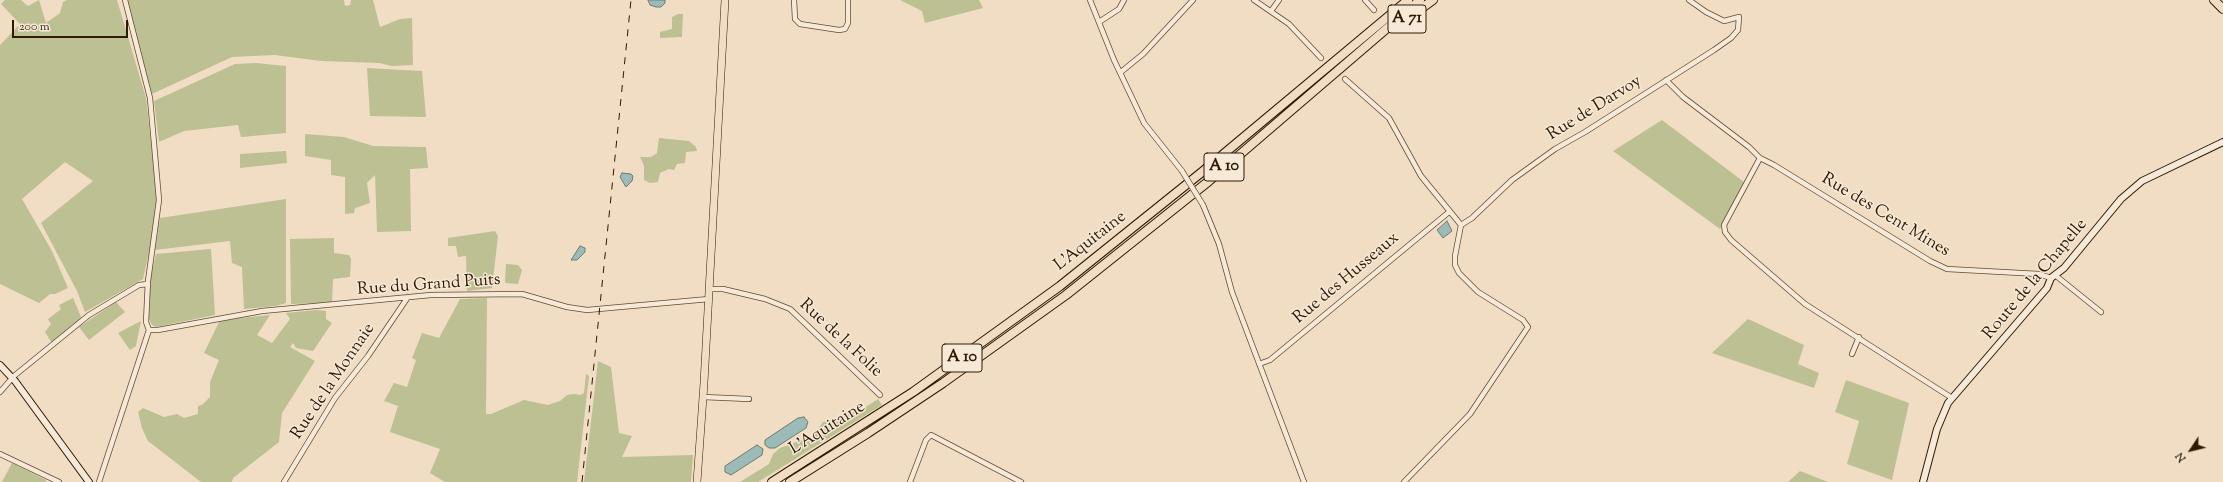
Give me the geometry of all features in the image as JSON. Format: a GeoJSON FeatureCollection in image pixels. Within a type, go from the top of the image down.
{"type":"FeatureCollection","features":[{"type":"Feature","properties":{"kind":"highway","name":"L'Aquitaine"},"geometry":{"type":"LineString","coordinates":[[772,482],[913,392],[1060,286],[1196,177],[1408,0]]}},
{"type":"Feature","properties":{"kind":"highway","name":"L'Aquitaine"},"geometry":{"type":"LineString","coordinates":[[790,482],[850,445],[937,387],[1066,295],[1209,181],[1380,37],[1420,0]]}},
{"type":"Feature","properties":{"kind":"highway","name":"A 71"},"geometry":{"type":"LineString","coordinates":[[1380,37],[1433,0]]}},
{"type":"Feature","properties":{"kind":"highway"},"geometry":{"type":"LineString","coordinates":[[2214,0],[2223,9]]}},
{"type":"Feature","properties":{"kind":"main road"},"geometry":{"type":"LineString","coordinates":[[697,482],[710,289],[725,0]]}},
{"type":"Feature","properties":{"kind":"street"},"geometry":{"type":"LineString","coordinates":[[99,482],[149,330],[146,322],[148,284],[159,200],[150,98],[125,0]]}},
{"type":"Feature","properties":{"kind":"street"},"geometry":{"type":"LineString","coordinates":[[794,0],[795,19],[800,24],[839,30],[845,29],[848,23],[848,0]]}},
{"type":"Feature","properties":{"kind":"street"},"geometry":{"type":"LineString","coordinates":[[1090,0],[1144,123],[1182,171],[1202,205],[1215,232],[1232,292],[1304,482]]}},
{"type":"Feature","properties":{"kind":"street"},"geometry":{"type":"LineString","coordinates":[[1099,22],[1119,9],[1124,0]]}},
{"type":"Feature","properties":{"kind":"street"},"geometry":{"type":"LineString","coordinates":[[1121,72],[1144,54],[1193,0]]}},
{"type":"Feature","properties":{"kind":"street"},"geometry":{"type":"LineString","coordinates":[[1254,0],[1289,24],[1321,58]]}},
{"type":"Feature","properties":{"kind":"street"},"geometry":{"type":"LineString","coordinates":[[1271,11],[1279,0]]}},
{"type":"Feature","properties":{"kind":"street"},"geometry":{"type":"LineString","coordinates":[[1366,0],[1374,10]]}},
{"type":"Feature","properties":{"kind":"street","name":"Rue de Darvoy"},"geometry":{"type":"LineString","coordinates":[[1461,225],[1472,218],[1512,180],[1555,149],[1585,132],[1731,38],[1738,30],[1739,17],[1724,20],[1706,12],[1690,0]]}},
{"type":"Feature","properties":{"kind":"street"},"geometry":{"type":"LineString","coordinates":[[1345,79],[1389,118],[1400,135],[1415,167],[1461,225],[1455,256],[1455,265],[1459,273],[1478,292],[1523,320],[1528,327],[1470,414],[1404,482]]}},
{"type":"Feature","properties":{"kind":"street","name":"Rue des Cent Mines"},"geometry":{"type":"LineString","coordinates":[[1666,80],[1684,97],[1750,147],[1760,158],[1774,165],[1930,261],[1947,269],[2039,274],[2053,277]]}},
{"type":"Feature","properties":{"kind":"street","name":"Route de la Chapelle"},"geometry":{"type":"LineString","coordinates":[[1923,482],[1940,417],[1952,398],[2047,288],[2053,277],[2064,268],[2121,199],[2134,186],[2151,176],[2223,142]]}},
{"type":"Feature","properties":{"kind":"street"},"geometry":{"type":"LineString","coordinates":[[1760,158],[1724,225],[1725,232],[1731,240],[1805,304],[1859,338],[1933,388],[1952,398]]}},
{"type":"Feature","properties":{"kind":"street","name":"Rue des Husseaux"},"geometry":{"type":"LineString","coordinates":[[1259,364],[1270,360],[1450,212]]}},
{"type":"Feature","properties":{"kind":"street"},"geometry":{"type":"LineString","coordinates":[[2053,277],[2101,312]]}},
{"type":"Feature","properties":{"kind":"street"},"geometry":{"type":"LineString","coordinates":[[0,392],[12,378],[89,315],[139,285],[148,284]]}},
{"type":"Feature","properties":{"kind":"street","name":"Rue de la Folie"},"geometry":{"type":"LineString","coordinates":[[710,289],[723,289],[765,299],[790,309],[880,395]]}},
{"type":"Feature","properties":{"kind":"street","name":"Rue du Grand Puits"},"geometry":{"type":"LineString","coordinates":[[149,330],[158,330],[262,311],[430,295],[522,294],[567,307],[587,310],[709,298]]}},
{"type":"Feature","properties":{"kind":"street","name":"Rue de la Monnaie"},"geometry":{"type":"LineString","coordinates":[[284,482],[335,398],[368,356],[408,298]]}},
{"type":"Feature","properties":{"kind":"street"},"geometry":{"type":"LineString","coordinates":[[1852,354],[1859,338]]}},
{"type":"Feature","properties":{"kind":"street"},"geometry":{"type":"LineString","coordinates":[[0,365],[12,378],[89,482]]}},
{"type":"Feature","properties":{"kind":"street"},"geometry":{"type":"LineString","coordinates":[[703,397],[749,399]]}},
{"type":"Feature","properties":{"kind":"street"},"geometry":{"type":"LineString","coordinates":[[910,482],[929,435],[934,436],[1022,482]]}},
{"type":"Feature","properties":{"kind":"street"},"geometry":{"type":"LineString","coordinates":[[0,454],[59,482]]}},
{"type":"Feature","properties":{"kind":"green space"},"geometry":{"type":"Polygon","coordinates":[[[5,0],[21,0],[28,6],[39,0],[46,23],[60,13],[63,2],[67,0],[117,0],[146,98],[157,196],[150,247],[143,279],[85,312],[77,291],[41,223],[93,181],[65,162],[22,199],[52,251],[68,288],[55,294],[50,294],[39,303],[0,284],[0,45],[20,24],[1,4],[5,0]]]}},
{"type":"Feature","properties":{"kind":"green space"},"geometry":{"type":"Polygon","coordinates":[[[127,0],[344,0],[345,6],[350,5],[351,0],[373,0],[380,27],[400,19],[412,18],[413,65],[392,66],[379,63],[321,61],[275,55],[232,57],[152,94],[127,0]]]}},
{"type":"Feature","properties":{"kind":"green space"},"geometry":{"type":"Polygon","coordinates":[[[900,0],[979,0],[983,8],[925,23],[922,11],[900,0]]]}},
{"type":"Feature","properties":{"kind":"green space"},"geometry":{"type":"Polygon","coordinates":[[[678,14],[683,14],[682,37],[660,38],[660,32],[672,29],[672,17],[678,14]]]}},
{"type":"Feature","properties":{"kind":"green space"},"geometry":{"type":"Polygon","coordinates":[[[256,63],[286,66],[286,133],[241,137],[238,125],[184,131],[159,142],[154,101],[235,64],[256,63]]]}},
{"type":"Feature","properties":{"kind":"green space"},"geometry":{"type":"Polygon","coordinates":[[[367,68],[422,71],[426,117],[370,116],[367,68]]]}},
{"type":"Feature","properties":{"kind":"green space"},"geometry":{"type":"Polygon","coordinates":[[[1662,120],[1744,182],[1720,229],[1613,151],[1662,120]]]}},
{"type":"Feature","properties":{"kind":"green space"},"geometry":{"type":"Polygon","coordinates":[[[305,134],[344,137],[373,146],[426,147],[428,168],[410,169],[411,231],[377,232],[375,175],[367,183],[370,203],[355,208],[354,213],[345,214],[345,177],[331,175],[331,160],[305,156],[305,134]]]}},
{"type":"Feature","properties":{"kind":"green space"},"geometry":{"type":"Polygon","coordinates":[[[659,138],[689,141],[696,147],[697,151],[686,152],[685,163],[677,164],[674,170],[669,169],[660,173],[658,182],[650,183],[644,180],[644,166],[640,157],[651,157],[657,153],[659,138]]]}},
{"type":"Feature","properties":{"kind":"green space"},"geometry":{"type":"Polygon","coordinates":[[[286,151],[287,163],[240,168],[240,154],[286,151]]]}},
{"type":"Feature","properties":{"kind":"green space"},"geometry":{"type":"Polygon","coordinates":[[[286,199],[286,303],[276,306],[244,309],[242,267],[232,263],[230,241],[155,250],[160,218],[286,199]]]}},
{"type":"Feature","properties":{"kind":"green space"},"geometry":{"type":"Polygon","coordinates":[[[495,231],[498,236],[492,288],[467,291],[466,256],[458,257],[456,246],[448,246],[448,238],[495,231]]]}},
{"type":"Feature","properties":{"kind":"green space"},"geometry":{"type":"Polygon","coordinates":[[[334,238],[334,253],[349,255],[351,259],[350,277],[333,279],[332,303],[291,304],[290,239],[334,238]]]}},
{"type":"Feature","properties":{"kind":"green space"},"geometry":{"type":"Polygon","coordinates":[[[211,249],[215,315],[156,327],[152,325],[149,319],[150,281],[156,254],[211,249]]]}},
{"type":"Feature","properties":{"kind":"green space"},"geometry":{"type":"Polygon","coordinates":[[[506,264],[518,265],[522,270],[518,284],[505,283],[506,264]]]}},
{"type":"Feature","properties":{"kind":"green space"},"geometry":{"type":"Polygon","coordinates":[[[73,298],[81,317],[80,320],[52,343],[45,332],[51,324],[48,319],[61,309],[59,305],[73,298]]]}},
{"type":"Feature","properties":{"kind":"green space"},"geometry":{"type":"Polygon","coordinates":[[[487,298],[486,414],[491,414],[524,400],[548,405],[560,401],[567,395],[580,395],[584,393],[586,374],[589,376],[577,482],[445,482],[430,473],[440,449],[390,432],[398,406],[384,401],[394,383],[407,387],[416,360],[412,358],[422,333],[439,338],[460,299],[487,298]]]}},
{"type":"Feature","properties":{"kind":"green space"},"geometry":{"type":"Polygon","coordinates":[[[116,302],[125,312],[89,340],[79,327],[116,302]]]}},
{"type":"Feature","properties":{"kind":"green space"},"geometry":{"type":"Polygon","coordinates":[[[316,310],[326,311],[326,319],[332,323],[313,351],[296,348],[293,343],[290,347],[315,361],[282,413],[279,442],[233,478],[232,482],[201,482],[148,441],[142,428],[138,412],[143,408],[164,417],[177,414],[184,418],[198,414],[198,406],[202,405],[210,397],[210,382],[219,360],[204,353],[220,320],[270,315],[257,335],[272,343],[290,319],[286,313],[316,310]]]}},
{"type":"Feature","properties":{"kind":"green space"},"geometry":{"type":"Polygon","coordinates":[[[1748,319],[1804,345],[1798,364],[1819,373],[1814,388],[1712,353],[1748,319]]]}},
{"type":"Feature","properties":{"kind":"green space"},"geometry":{"type":"Polygon","coordinates":[[[141,321],[136,346],[130,350],[118,333],[141,321]]]}},
{"type":"Feature","properties":{"kind":"green space"},"geometry":{"type":"Polygon","coordinates":[[[598,361],[611,367],[619,433],[632,436],[622,457],[693,455],[691,482],[584,482],[598,361]]]}},
{"type":"Feature","properties":{"kind":"green space"},"geometry":{"type":"Polygon","coordinates":[[[1846,380],[1909,403],[1892,480],[1847,464],[1859,421],[1835,412],[1846,380]]]}},
{"type":"Feature","properties":{"kind":"green space"},"geometry":{"type":"Polygon","coordinates":[[[878,399],[882,405],[758,482],[740,482],[769,464],[773,454],[780,448],[813,436],[823,422],[843,418],[845,411],[858,412],[878,399]]]}},
{"type":"Feature","properties":{"kind":"green space"},"geometry":{"type":"Polygon","coordinates":[[[12,463],[46,480],[46,482],[2,482],[12,463]]]}},
{"type":"Feature","properties":{"kind":"green space"},"geometry":{"type":"Polygon","coordinates":[[[1800,471],[1828,482],[1788,482],[1800,471]]]}},
{"type":"Feature","properties":{"kind":"water"},"geometry":{"type":"Polygon","coordinates":[[[648,0],[665,0],[665,3],[661,7],[656,7],[650,5],[648,0]]]}},
{"type":"Feature","properties":{"kind":"water"},"geometry":{"type":"Polygon","coordinates":[[[622,173],[631,174],[633,176],[632,181],[626,187],[620,177],[622,173]]]}},
{"type":"Feature","properties":{"kind":"water"},"geometry":{"type":"Polygon","coordinates":[[[1447,221],[1452,231],[1443,238],[1437,230],[1447,221]]]}},
{"type":"Feature","properties":{"kind":"water"},"geometry":{"type":"Polygon","coordinates":[[[580,246],[585,248],[585,252],[577,260],[571,260],[580,246]]]}},
{"type":"Feature","properties":{"kind":"water"},"geometry":{"type":"Polygon","coordinates":[[[804,417],[808,422],[806,428],[775,448],[769,448],[765,445],[765,440],[798,418],[804,417]]]}},
{"type":"Feature","properties":{"kind":"water"},"geometry":{"type":"Polygon","coordinates":[[[757,445],[763,449],[762,455],[731,475],[725,472],[725,466],[757,445]]]}},
{"type":"Feature","properties":{"kind":"railway"},"geometry":{"type":"LineString","coordinates":[[582,482],[631,0]]}}]}
